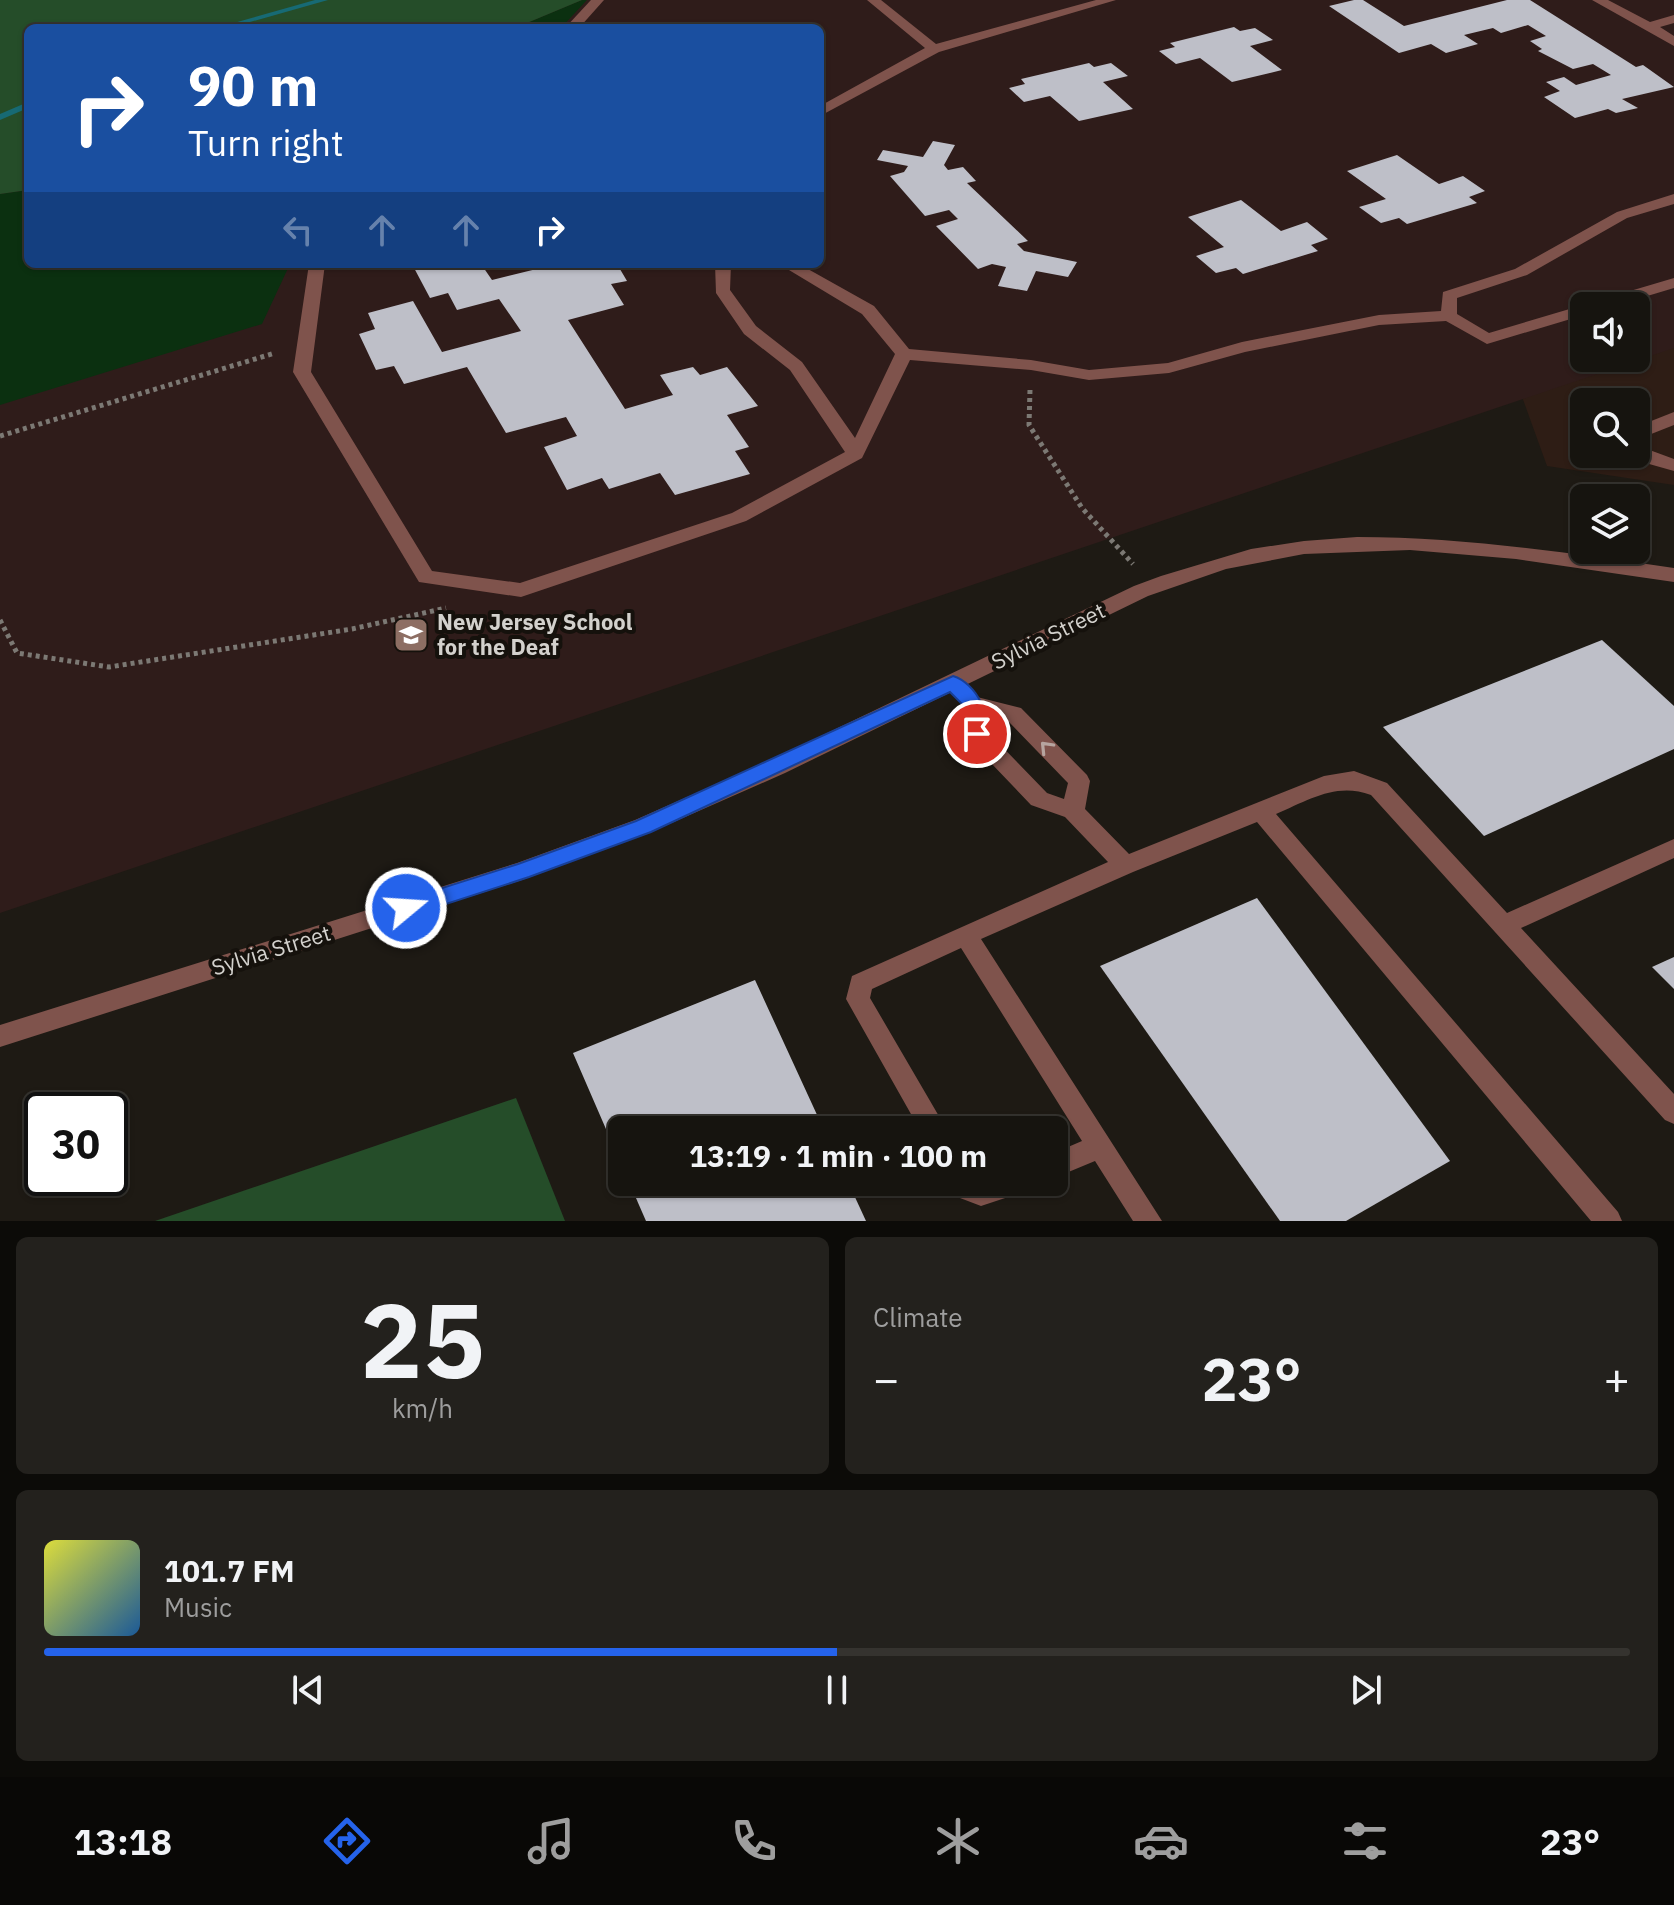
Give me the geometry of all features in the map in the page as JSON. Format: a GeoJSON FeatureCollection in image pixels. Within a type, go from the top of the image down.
{"type":"FeatureCollection","features":[{"type":"Feature","properties":{"kind":"street"},"geometry":{"type":"LineString","coordinates":[[576,24],[598,0]]}},
{"type":"Feature","properties":{"kind":"street"},"geometry":{"type":"LineString","coordinates":[[873,0],[934,49]]}},
{"type":"Feature","properties":{"kind":"street"},"geometry":{"type":"LineString","coordinates":[[824,110],[934,49],[1110,0]]}},
{"type":"Feature","properties":{"kind":"street"},"geometry":{"type":"LineString","coordinates":[[1598,0],[1674,42]]}},
{"type":"Feature","properties":{"kind":"street"},"geometry":{"type":"LineString","coordinates":[[1649,26],[1674,19]]}},
{"type":"Feature","properties":{"kind":"street"},"geometry":{"type":"LineString","coordinates":[[1449,316],[1449,295],[1521,272],[1622,215],[1674,199]]}},
{"type":"Feature","properties":{"kind":"street"},"geometry":{"type":"LineString","coordinates":[[316,268],[302,372],[426,577],[521,590],[739,517],[856,454],[904,354]]}},
{"type":"Feature","properties":{"kind":"street"},"geometry":{"type":"LineString","coordinates":[[723,268],[722,290],[750,330],[796,366],[856,454]]}},
{"type":"Feature","properties":{"kind":"street"},"geometry":{"type":"LineString","coordinates":[[794,268],[868,310],[904,354],[1031,365],[1089,375],[1169,368],[1242,347],[1379,320],[1449,316],[1487,339],[1570,314]]}},
{"type":"Feature","properties":{"kind":"street"},"geometry":{"type":"LineString","coordinates":[[1643,292],[1674,283]]}},
{"type":"Feature","properties":{"kind":"street"},"geometry":{"type":"LineString","coordinates":[[1650,428],[1674,418]]}},
{"type":"Feature","properties":{"kind":"street"},"geometry":{"type":"LineString","coordinates":[[1650,458],[1674,465]]}},
{"type":"Feature","properties":{"kind":"street","name":"Sylvia Street"},"geometry":{"type":"LineString","coordinates":[[0,1036],[522,871],[657,821],[953,683],[1141,591],[1196,571],[1253,556],[1323,546],[1386,543],[1511,551],[1674,575]]}},
{"type":"Feature","properties":{"kind":"street"},"geometry":{"type":"LineString","coordinates":[[953,683],[973,704],[1014,714],[1079,781],[1073,811]]}},
{"type":"Feature","properties":{"kind":"street"},"geometry":{"type":"LineString","coordinates":[[973,704],[977,734],[1039,799],[1073,811],[1125,865]]}},
{"type":"Feature","properties":{"kind":"street"},"geometry":{"type":"LineString","coordinates":[[926,1116],[858,999],[857,991],[861,983],[1125,865],[1332,782],[1354,780],[1379,789],[1674,1112]]}},
{"type":"Feature","properties":{"kind":"street"},"geometry":{"type":"LineString","coordinates":[[1260,810],[1608,1221]]}},
{"type":"Feature","properties":{"kind":"street"},"geometry":{"type":"LineString","coordinates":[[1503,925],[1674,848]]}},
{"type":"Feature","properties":{"kind":"street"},"geometry":{"type":"LineString","coordinates":[[966,935],[1148,1221]]}},
{"type":"Feature","properties":{"kind":"street"},"geometry":{"type":"LineString","coordinates":[[1068,1160],[1100,1146]]}},
{"type":"Feature","properties":{"kind":"path"},"geometry":{"type":"LineString","coordinates":[[0,436],[306,343]]}},
{"type":"Feature","properties":{"kind":"path"},"geometry":{"type":"LineString","coordinates":[[1031,365],[1029,425],[1082,508],[1131,560],[1141,591]]}},
{"type":"Feature","properties":{"kind":"path"},"geometry":{"type":"LineString","coordinates":[[0,620],[17,653],[109,667],[352,629],[460,605]]}},
{"type":"Feature","properties":{"kind":"shaded area","name":"New Jersey School for the Deaf"},"geometry":{"type":"Polygon","coordinates":[[[14,0],[1674,0],[1674,348],[1650,356],[1650,292],[1570,292],[1570,372],[1603,372],[0,913],[0,3],[14,0]]]}},
{"type":"Feature","properties":{"kind":"shaded area"},"geometry":{"type":"Polygon","coordinates":[[[1674,343],[1674,485],[1547,466],[1521,394],[1587,372],[1650,372],[1650,351],[1674,343]]]}},
{"type":"Feature","properties":{"kind":"green space"},"geometry":{"type":"Polygon","coordinates":[[[0,0],[582,0],[525,24],[24,24],[24,191],[0,194],[0,0]]]}},
{"type":"Feature","properties":{"kind":"green space"},"geometry":{"type":"Polygon","coordinates":[[[582,0],[587,0],[565,24],[525,24],[582,0]]]}},
{"type":"Feature","properties":{"kind":"green space"},"geometry":{"type":"Polygon","coordinates":[[[24,191],[24,268],[288,268],[262,324],[0,405],[0,194],[24,191]]]}},
{"type":"Feature","properties":{"kind":"green space"},"geometry":{"type":"Polygon","coordinates":[[[516,1098],[565,1221],[155,1221],[516,1098]]]}},
{"type":"Feature","properties":{"kind":"building"},"geometry":{"type":"Polygon","coordinates":[[[1363,0],[1404,26],[1507,0],[1530,0],[1636,67],[1643,65],[1674,87],[1622,99],[1638,108],[1616,113],[1608,109],[1575,118],[1544,97],[1560,91],[1546,82],[1564,77],[1576,85],[1611,75],[1593,64],[1573,69],[1538,51],[1542,49],[1530,41],[1546,36],[1528,25],[1501,33],[1493,28],[1464,35],[1478,44],[1446,53],[1431,44],[1399,53],[1329,6],[1363,0]]]}},
{"type":"Feature","properties":{"kind":"building"},"geometry":{"type":"Polygon","coordinates":[[[1234,27],[1240,31],[1255,28],[1273,40],[1250,46],[1282,70],[1232,82],[1200,58],[1176,64],[1159,51],[1175,47],[1170,43],[1234,27]]]}},
{"type":"Feature","properties":{"kind":"building"},"geometry":{"type":"Polygon","coordinates":[[[1089,63],[1094,67],[1111,63],[1128,76],[1103,82],[1133,109],[1079,121],[1050,96],[1024,102],[1009,88],[1025,84],[1021,79],[1089,63]]]}},
{"type":"Feature","properties":{"kind":"building"},"geometry":{"type":"Polygon","coordinates":[[[933,141],[955,145],[944,165],[948,170],[963,167],[976,181],[967,183],[1028,241],[1017,244],[1024,251],[1077,262],[1068,277],[1036,271],[1027,291],[998,286],[1006,267],[992,264],[978,269],[936,226],[958,219],[949,210],[925,216],[890,176],[904,172],[908,166],[877,160],[883,150],[923,157],[933,141]]]}},
{"type":"Feature","properties":{"kind":"building"},"geometry":{"type":"Polygon","coordinates":[[[1397,155],[1439,184],[1463,176],[1485,191],[1469,197],[1477,203],[1407,224],[1399,218],[1381,223],[1359,207],[1386,199],[1347,171],[1397,155]]]}},
{"type":"Feature","properties":{"kind":"building"},"geometry":{"type":"Polygon","coordinates":[[[1241,200],[1281,231],[1307,222],[1328,239],[1311,245],[1318,251],[1243,274],[1236,268],[1216,273],[1196,256],[1224,247],[1188,217],[1241,200]]]}},
{"type":"Feature","properties":{"kind":"building"},"geometry":{"type":"Polygon","coordinates":[[[414,268],[484,268],[492,280],[541,268],[619,268],[627,281],[611,284],[624,305],[568,320],[625,409],[673,395],[660,375],[693,367],[700,375],[727,367],[758,406],[727,415],[749,447],[735,451],[750,474],[675,495],[660,473],[609,489],[602,478],[567,490],[544,447],[577,436],[566,417],[506,433],[467,367],[404,384],[394,366],[376,370],[359,334],[375,329],[368,313],[413,301],[442,352],[521,331],[499,299],[457,310],[448,293],[430,298],[414,268]]]}},
{"type":"Feature","properties":{"kind":"building"},"geometry":{"type":"Polygon","coordinates":[[[1602,640],[1674,706],[1674,749],[1484,836],[1383,727],[1602,640]]]}},
{"type":"Feature","properties":{"kind":"building"},"geometry":{"type":"Polygon","coordinates":[[[1257,898],[1450,1161],[1346,1221],[1280,1221],[1100,966],[1257,898]]]}},
{"type":"Feature","properties":{"kind":"building"},"geometry":{"type":"Polygon","coordinates":[[[1674,957],[1674,989],[1652,967],[1674,957]]]}},
{"type":"Feature","properties":{"kind":"building"},"geometry":{"type":"Polygon","coordinates":[[[755,980],[818,1116],[608,1116],[608,1134],[573,1053],[755,980]]]}},
{"type":"Feature","properties":{"kind":"building"},"geometry":{"type":"Polygon","coordinates":[[[635,1196],[854,1196],[866,1221],[646,1221],[635,1196]]]}},
{"type":"Feature","properties":{"kind":"waterway"},"geometry":{"type":"LineString","coordinates":[[235,24],[324,0]]}},
{"type":"Feature","properties":{"kind":"waterway"},"geometry":{"type":"LineString","coordinates":[[0,117],[24,107]]}},
{"type":"Feature","properties":{"kind":"place","name":"New Jersey School for the Deaf"},"geometry":{"type":"Point","coordinates":[411,635]}},
{"type":"Feature","properties":{"kind":"route"},"geometry":{"type":"LineString","coordinates":[[406,908],[522,871],[643,826],[777,767],[953,683],[973,704],[977,734]]}}]}
